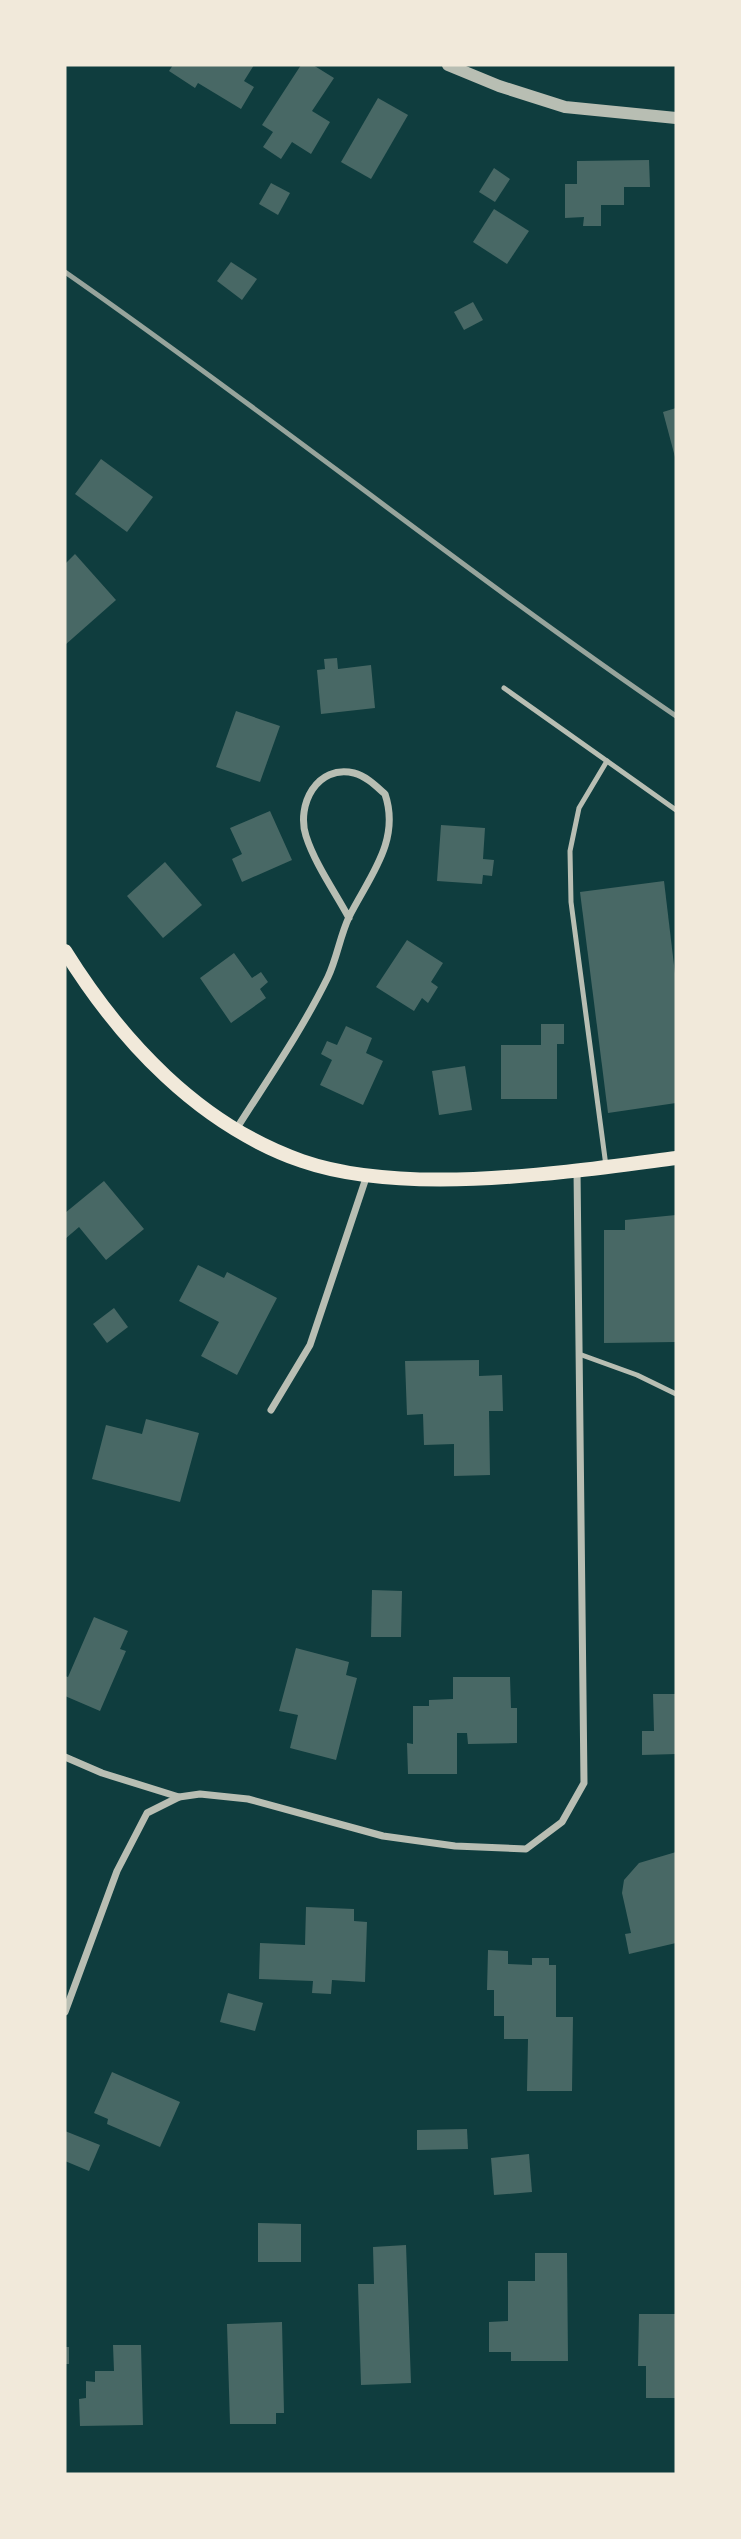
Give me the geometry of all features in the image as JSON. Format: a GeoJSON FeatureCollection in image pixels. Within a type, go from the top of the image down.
{"type":"FeatureCollection","features":[{"type":"Feature","properties":{"kind":"main road"},"geometry":{"type":"LineString","coordinates":[[65,951],[109,1017],[166,1078],[237,1128],[269,1147],[304,1161],[368,1174],[447,1179],[676,1158]]}},
{"type":"Feature","properties":{"kind":"street"},"geometry":{"type":"LineString","coordinates":[[448,65],[565,107],[676,118]]}},
{"type":"Feature","properties":{"kind":"street"},"geometry":{"type":"LineString","coordinates":[[237,1128],[329,976],[349,918],[373,876],[385,848],[390,809],[385,794],[367,779],[353,773],[337,772],[324,776],[314,785],[306,803],[303,821],[306,838],[349,918]]}},
{"type":"Feature","properties":{"kind":"street"},"geometry":{"type":"LineString","coordinates":[[65,2012],[117,1871],[147,1813],[179,1797],[200,1794],[248,1800],[383,1836],[455,1846],[526,1849],[562,1822],[584,1783],[577,1169]]}},
{"type":"Feature","properties":{"kind":"street"},"geometry":{"type":"LineString","coordinates":[[271,1410],[310,1345],[368,1174]]}},
{"type":"Feature","properties":{"kind":"street"},"geometry":{"type":"LineString","coordinates":[[65,1757],[102,1773],[179,1797]]}},
{"type":"Feature","properties":{"kind":"lane"},"geometry":{"type":"LineString","coordinates":[[504,688],[676,810]]}},
{"type":"Feature","properties":{"kind":"lane"},"geometry":{"type":"LineString","coordinates":[[606,1166],[571,902],[570,851],[579,808],[607,761]]}},
{"type":"Feature","properties":{"kind":"lane"},"geometry":{"type":"LineString","coordinates":[[579,1354],[637,1375],[676,1394]]}},
{"type":"Feature","properties":{"kind":"building"},"geometry":{"type":"Polygon","coordinates":[[[173,65],[254,65],[244,81],[254,87],[241,109],[198,83],[195,88],[169,71],[173,65]]]}},
{"type":"Feature","properties":{"kind":"building"},"geometry":{"type":"Polygon","coordinates":[[[301,65],[313,65],[334,78],[312,111],[330,122],[311,154],[292,142],[281,159],[263,147],[273,132],[262,125],[301,65]]]}},
{"type":"Feature","properties":{"kind":"building"},"geometry":{"type":"Polygon","coordinates":[[[378,98],[408,115],[371,179],[341,162],[378,98]]]}},
{"type":"Feature","properties":{"kind":"building"},"geometry":{"type":"Polygon","coordinates":[[[649,160],[650,187],[624,187],[624,205],[601,205],[601,226],[583,226],[584,217],[565,218],[565,184],[577,184],[577,161],[649,160]]]}},
{"type":"Feature","properties":{"kind":"building"},"geometry":{"type":"Polygon","coordinates":[[[494,168],[510,179],[495,202],[479,192],[494,168]]]}},
{"type":"Feature","properties":{"kind":"building"},"geometry":{"type":"Polygon","coordinates":[[[271,183],[290,193],[278,215],[259,204],[271,183]]]}},
{"type":"Feature","properties":{"kind":"building"},"geometry":{"type":"Polygon","coordinates":[[[494,209],[529,231],[507,264],[473,242],[494,209]]]}},
{"type":"Feature","properties":{"kind":"building"},"geometry":{"type":"Polygon","coordinates":[[[231,262],[257,279],[242,300],[217,281],[231,262]]]}},
{"type":"Feature","properties":{"kind":"building"},"geometry":{"type":"Polygon","coordinates":[[[473,302],[483,320],[464,330],[454,312],[473,302]]]}},
{"type":"Feature","properties":{"kind":"building"},"geometry":{"type":"Polygon","coordinates":[[[676,408],[676,457],[675,457],[663,412],[676,408]]]}},
{"type":"Feature","properties":{"kind":"building"},"geometry":{"type":"Polygon","coordinates":[[[101,459],[153,497],[127,532],[75,494],[101,459]]]}},
{"type":"Feature","properties":{"kind":"building"},"geometry":{"type":"Polygon","coordinates":[[[75,554],[116,600],[65,645],[65,564],[75,554]]]}},
{"type":"Feature","properties":{"kind":"building"},"geometry":{"type":"Polygon","coordinates":[[[337,658],[338,669],[371,665],[375,708],[321,714],[317,670],[325,669],[324,659],[337,658]]]}},
{"type":"Feature","properties":{"kind":"building"},"geometry":{"type":"Polygon","coordinates":[[[236,711],[280,726],[260,782],[216,767],[236,711]]]}},
{"type":"Feature","properties":{"kind":"building"},"geometry":{"type":"Polygon","coordinates":[[[270,811],[292,860],[242,882],[232,859],[242,854],[230,828],[270,811]]]}},
{"type":"Feature","properties":{"kind":"building"},"geometry":{"type":"Polygon","coordinates":[[[441,825],[485,828],[483,859],[494,860],[492,876],[483,875],[482,884],[437,881],[441,825]]]}},
{"type":"Feature","properties":{"kind":"building"},"geometry":{"type":"Polygon","coordinates":[[[165,862],[202,905],[163,938],[127,896],[165,862]]]}},
{"type":"Feature","properties":{"kind":"building"},"geometry":{"type":"Polygon","coordinates":[[[664,881],[676,982],[676,1103],[608,1113],[580,892],[664,881]]]}},
{"type":"Feature","properties":{"kind":"building"},"geometry":{"type":"Polygon","coordinates":[[[407,940],[443,963],[431,982],[438,987],[428,1003],[422,998],[414,1011],[376,987],[407,940]]]}},
{"type":"Feature","properties":{"kind":"building"},"geometry":{"type":"Polygon","coordinates":[[[234,953],[252,978],[261,972],[268,982],[260,989],[266,998],[231,1023],[200,978],[234,953]]]}},
{"type":"Feature","properties":{"kind":"building"},"geometry":{"type":"Polygon","coordinates":[[[541,1024],[564,1024],[564,1044],[557,1044],[557,1099],[501,1099],[501,1045],[541,1045],[541,1024]]]}},
{"type":"Feature","properties":{"kind":"building"},"geometry":{"type":"Polygon","coordinates":[[[346,1026],[372,1038],[366,1053],[383,1061],[363,1105],[320,1085],[332,1060],[321,1054],[327,1041],[337,1045],[346,1026]]]}},
{"type":"Feature","properties":{"kind":"building"},"geometry":{"type":"Polygon","coordinates":[[[465,1066],[472,1110],[439,1115],[432,1071],[465,1066]]]}},
{"type":"Feature","properties":{"kind":"building"},"geometry":{"type":"Polygon","coordinates":[[[104,1181],[144,1229],[106,1260],[79,1227],[65,1239],[65,1213],[104,1181]]]}},
{"type":"Feature","properties":{"kind":"building"},"geometry":{"type":"Polygon","coordinates":[[[676,1215],[676,1342],[604,1343],[604,1230],[625,1230],[625,1220],[676,1215]]]}},
{"type":"Feature","properties":{"kind":"building"},"geometry":{"type":"Polygon","coordinates":[[[198,1265],[224,1278],[227,1272],[277,1298],[237,1375],[201,1356],[219,1322],[179,1301],[198,1265]]]}},
{"type":"Feature","properties":{"kind":"building"},"geometry":{"type":"Polygon","coordinates":[[[114,1308],[128,1327],[107,1343],[93,1324],[114,1308]]]}},
{"type":"Feature","properties":{"kind":"building"},"geometry":{"type":"Polygon","coordinates":[[[479,1360],[479,1376],[502,1375],[503,1411],[489,1411],[490,1475],[454,1476],[454,1444],[424,1445],[423,1414],[407,1415],[405,1361],[479,1360]]]}},
{"type":"Feature","properties":{"kind":"building"},"geometry":{"type":"Polygon","coordinates":[[[146,1419],[199,1433],[180,1502],[92,1479],[106,1425],[142,1434],[146,1419]]]}},
{"type":"Feature","properties":{"kind":"building"},"geometry":{"type":"Polygon","coordinates":[[[372,1590],[402,1591],[401,1637],[371,1637],[372,1590]]]}},
{"type":"Feature","properties":{"kind":"building"},"geometry":{"type":"Polygon","coordinates":[[[94,1617],[128,1631],[120,1649],[126,1651],[100,1711],[65,1696],[65,1676],[68,1677],[94,1617]]]}},
{"type":"Feature","properties":{"kind":"building"},"geometry":{"type":"Polygon","coordinates":[[[296,1648],[349,1662],[346,1675],[357,1678],[336,1760],[290,1748],[298,1715],[279,1711],[296,1648]]]}},
{"type":"Feature","properties":{"kind":"building"},"geometry":{"type":"Polygon","coordinates":[[[453,1677],[510,1677],[511,1708],[517,1708],[517,1743],[468,1744],[467,1733],[457,1733],[457,1774],[408,1774],[407,1743],[413,1744],[413,1706],[429,1706],[429,1700],[453,1699],[453,1677]]]}},
{"type":"Feature","properties":{"kind":"building"},"geometry":{"type":"Polygon","coordinates":[[[653,1694],[676,1694],[676,1754],[642,1755],[642,1731],[654,1731],[653,1694]]]}},
{"type":"Feature","properties":{"kind":"building"},"geometry":{"type":"Polygon","coordinates":[[[676,1852],[676,1943],[629,1954],[625,1934],[631,1933],[622,1893],[624,1880],[639,1863],[676,1852]]]}},
{"type":"Feature","properties":{"kind":"building"},"geometry":{"type":"Polygon","coordinates":[[[306,1907],[354,1909],[354,1921],[367,1922],[365,1982],[332,1980],[331,1994],[312,1993],[313,1981],[259,1979],[260,1943],[305,1945],[306,1907]]]}},
{"type":"Feature","properties":{"kind":"building"},"geometry":{"type":"Polygon","coordinates":[[[488,1950],[508,1951],[508,1964],[532,1965],[532,1958],[549,1958],[549,1965],[556,1965],[556,2017],[573,2017],[572,2091],[527,2091],[528,2039],[504,2039],[504,2016],[494,2016],[494,1990],[487,1990],[488,1950]]]}},
{"type":"Feature","properties":{"kind":"building"},"geometry":{"type":"Polygon","coordinates":[[[228,1993],[263,2003],[255,2031],[220,2022],[228,1993]]]}},
{"type":"Feature","properties":{"kind":"building"},"geometry":{"type":"Polygon","coordinates":[[[112,2072],[180,2102],[160,2147],[107,2124],[108,2119],[94,2113],[112,2072]]]}},
{"type":"Feature","properties":{"kind":"building"},"geometry":{"type":"Polygon","coordinates":[[[467,2129],[468,2149],[417,2150],[417,2130],[467,2129]]]}},
{"type":"Feature","properties":{"kind":"building"},"geometry":{"type":"Polygon","coordinates":[[[65,2131],[100,2145],[89,2171],[65,2161],[65,2131]]]}},
{"type":"Feature","properties":{"kind":"building"},"geometry":{"type":"Polygon","coordinates":[[[529,2154],[532,2192],[494,2195],[491,2158],[529,2154]]]}},
{"type":"Feature","properties":{"kind":"building"},"geometry":{"type":"Polygon","coordinates":[[[258,2223],[301,2224],[301,2262],[258,2262],[258,2223]]]}},
{"type":"Feature","properties":{"kind":"building"},"geometry":{"type":"Polygon","coordinates":[[[406,2245],[411,2383],[361,2385],[358,2284],[374,2284],[373,2247],[406,2245]]]}},
{"type":"Feature","properties":{"kind":"building"},"geometry":{"type":"Polygon","coordinates":[[[535,2253],[567,2253],[568,2361],[511,2361],[511,2352],[489,2352],[489,2322],[508,2321],[508,2281],[535,2281],[535,2253]]]}},
{"type":"Feature","properties":{"kind":"building"},"geometry":{"type":"Polygon","coordinates":[[[639,2314],[676,2314],[676,2398],[646,2398],[646,2366],[638,2366],[639,2314]]]}},
{"type":"Feature","properties":{"kind":"building"},"geometry":{"type":"Polygon","coordinates":[[[282,2322],[284,2413],[276,2413],[276,2424],[230,2424],[227,2324],[282,2322]]]}},
{"type":"Feature","properties":{"kind":"building"},"geometry":{"type":"Polygon","coordinates":[[[113,2345],[141,2345],[143,2425],[80,2426],[79,2399],[86,2398],[86,2381],[95,2382],[95,2371],[114,2371],[113,2345]]]}},
{"type":"Feature","properties":{"kind":"building"},"geometry":{"type":"Polygon","coordinates":[[[65,2347],[69,2347],[69,2364],[65,2364],[65,2347]]]}},
{"type":"Feature","properties":{"kind":"railway"},"geometry":{"type":"LineString","coordinates":[[65,272],[219,382],[522,607],[676,716]]}}]}
